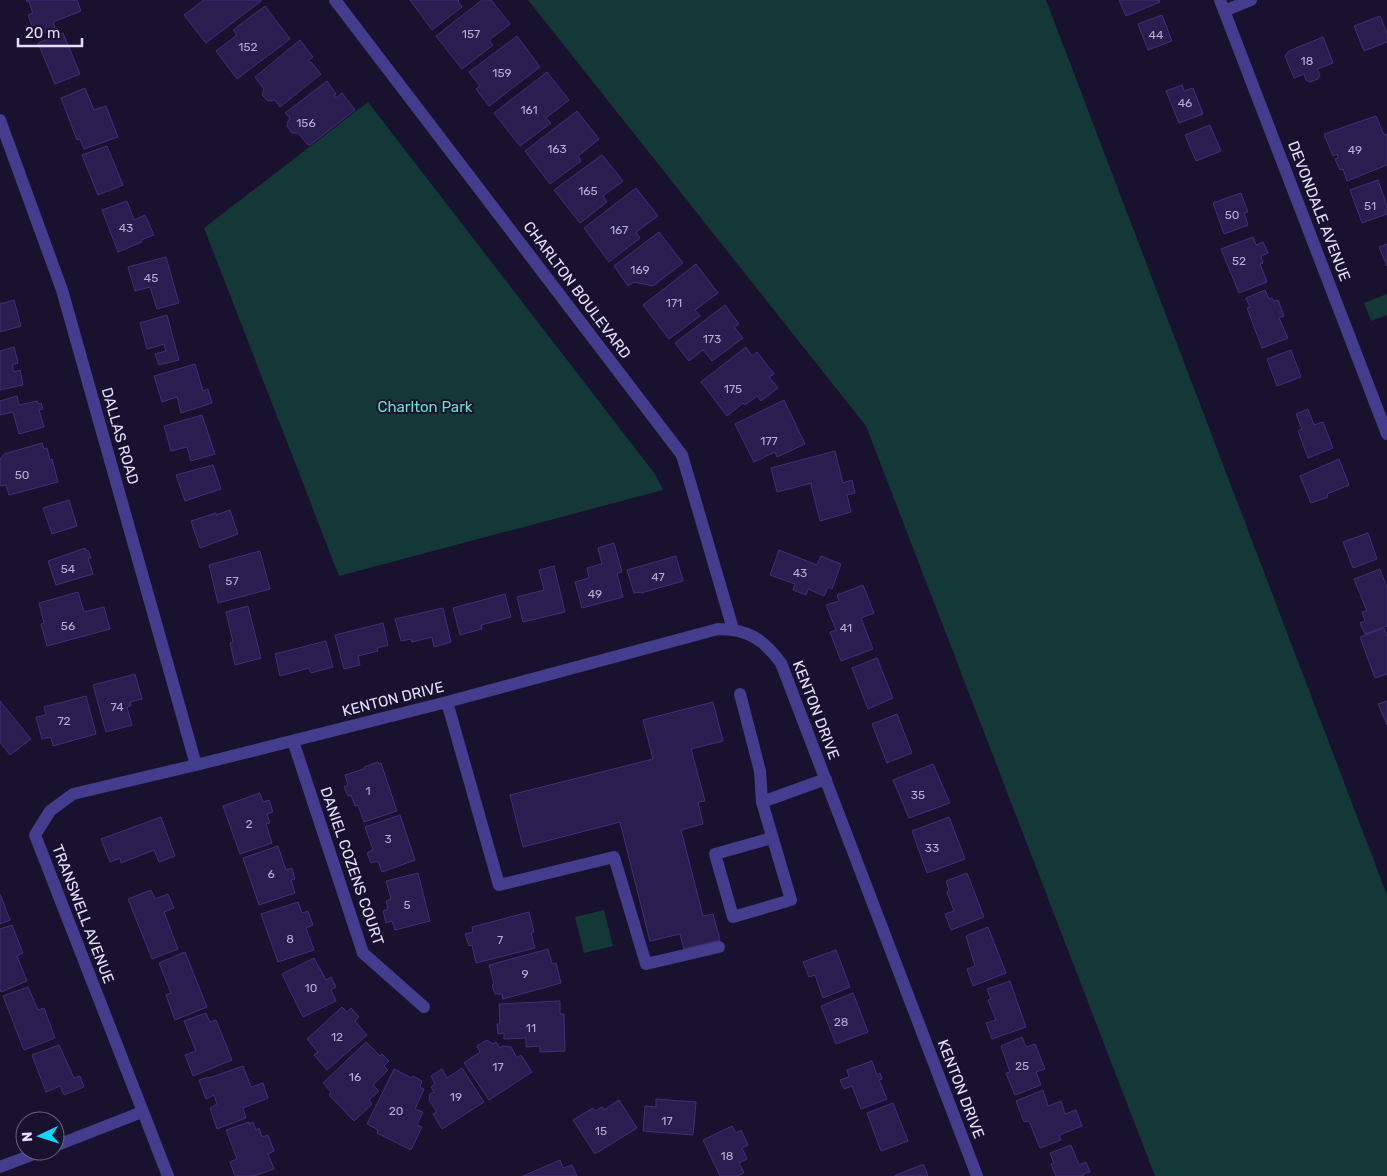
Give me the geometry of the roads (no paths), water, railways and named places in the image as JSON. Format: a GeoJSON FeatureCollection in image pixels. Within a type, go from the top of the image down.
{"type":"FeatureCollection","features":[{"type":"Feature","properties":{"kind":"street","name":"CHARLTON BOULEVARD"},"geometry":{"type":"LineString","coordinates":[[335,0],[682,455],[733,630]]}},
{"type":"Feature","properties":{"kind":"street"},"geometry":{"type":"LineString","coordinates":[[1222,5],[1251,0]]}},
{"type":"Feature","properties":{"kind":"street","name":"DEVONDALE AVENUE"},"geometry":{"type":"LineString","coordinates":[[1222,5],[1387,434]]}},
{"type":"Feature","properties":{"kind":"street","name":"DALLAS ROAD"},"geometry":{"type":"LineString","coordinates":[[0,120],[5,147],[62,290],[196,765]]}},
{"type":"Feature","properties":{"kind":"street","name":"KENTON DRIVE"},"geometry":{"type":"LineString","coordinates":[[196,765],[447,702],[702,633],[733,630],[753,635],[770,648],[781,663],[977,1176]]}},
{"type":"Feature","properties":{"kind":"street"},"geometry":{"type":"LineString","coordinates":[[740,694],[760,771],[762,802],[791,900],[732,918],[715,854],[772,838]]}},
{"type":"Feature","properties":{"kind":"street"},"geometry":{"type":"LineString","coordinates":[[447,702],[499,886],[614,857],[646,964],[719,947]]}},
{"type":"Feature","properties":{"kind":"street","name":"DANIEL COZENS COURT"},"geometry":{"type":"LineString","coordinates":[[292,741],[363,953],[424,1007]]}},
{"type":"Feature","properties":{"kind":"street","name":"TRANSWELL AVENUE"},"geometry":{"type":"LineString","coordinates":[[168,1176],[35,835],[50,811],[73,794],[196,765]]}},
{"type":"Feature","properties":{"kind":"street"},"geometry":{"type":"LineString","coordinates":[[762,802],[826,779]]}},
{"type":"Feature","properties":{"kind":"street"},"geometry":{"type":"LineString","coordinates":[[65,1142],[142,1112]]}},
{"type":"Feature","properties":{"kind":"street"},"geometry":{"type":"LineString","coordinates":[[0,1167],[16,1161]]}},
{"type":"Feature","properties":{"kind":"park label","name":"Charlton Park"},"geometry":{"type":"Point","coordinates":[425,407]}}]}
